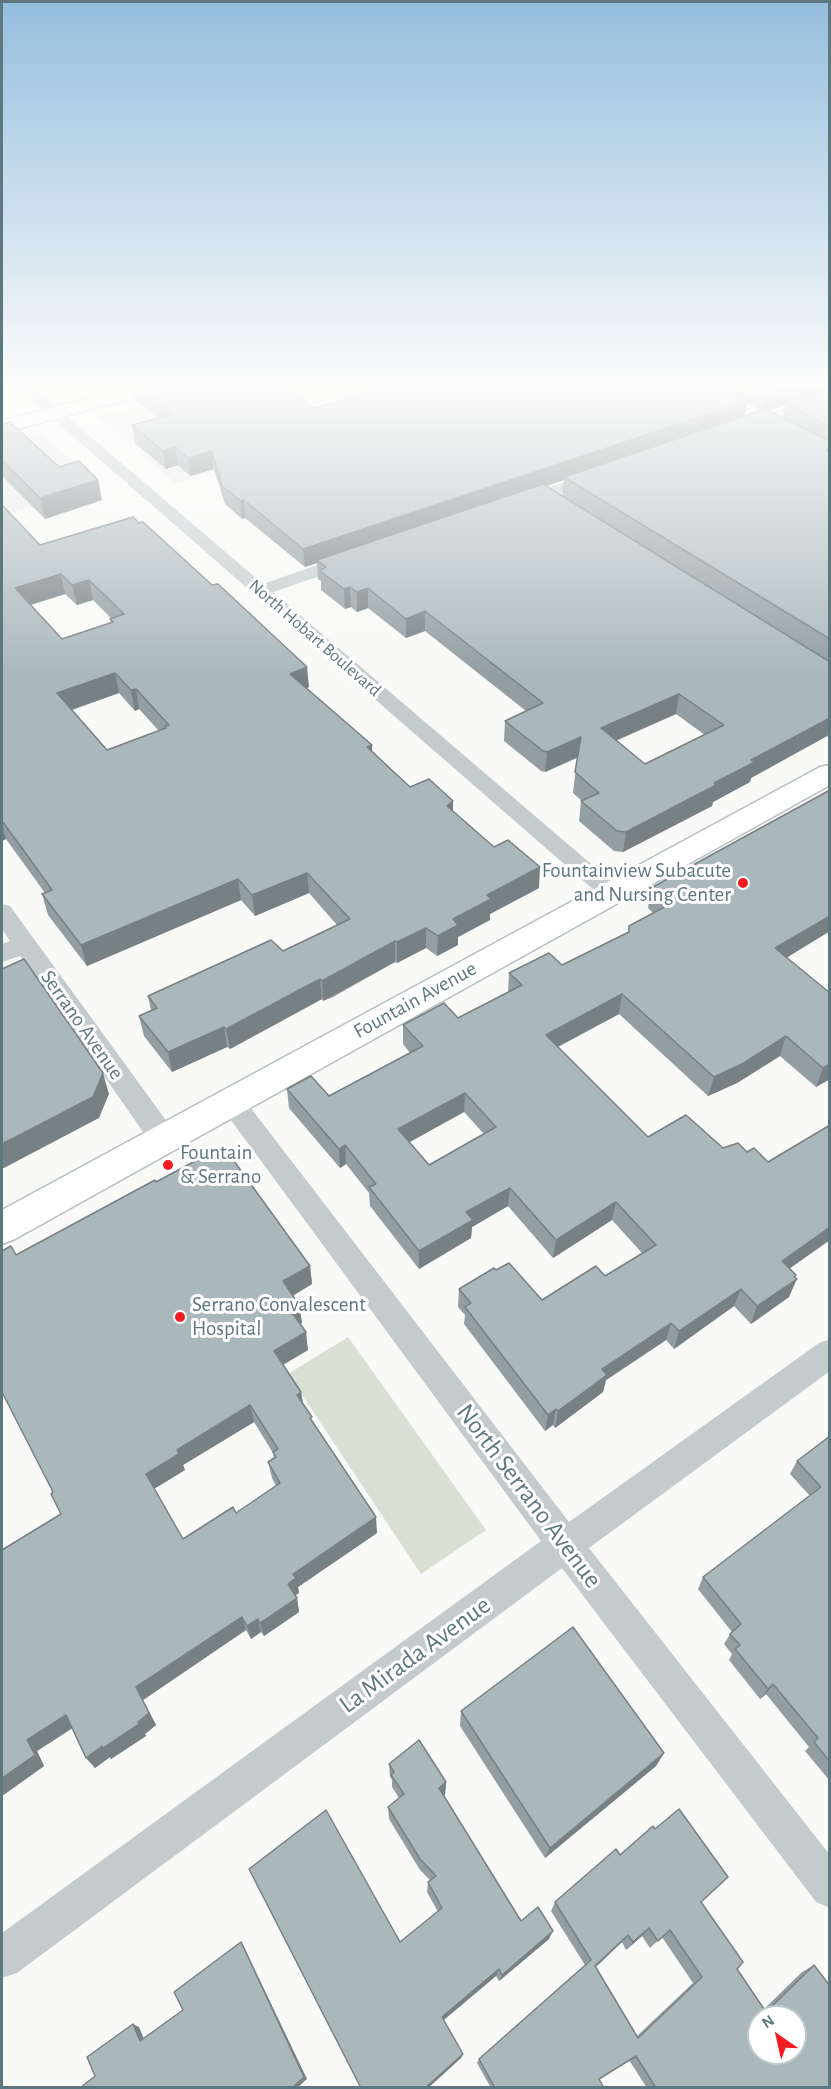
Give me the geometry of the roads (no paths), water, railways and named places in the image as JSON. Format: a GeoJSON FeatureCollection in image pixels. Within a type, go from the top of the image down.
{"type":"FeatureCollection","features":[{"type":"Feature","properties":{"kind":"street","name":"North Hobart Boulevard"},"geometry":{"type":"LineString","coordinates":[[132,481],[610,892]]}},
{"type":"Feature","properties":{"kind":"street"},"geometry":{"type":"LineString","coordinates":[[502,508],[580,481]]}},
{"type":"Feature","properties":{"kind":"street"},"geometry":{"type":"LineString","coordinates":[[544,494],[562,505]]}},
{"type":"Feature","properties":{"kind":"street"},"geometry":{"type":"LineString","coordinates":[[259,591],[363,555]]}},
{"type":"Feature","properties":{"kind":"street","name":"Fountain Avenue"},"geometry":{"type":"LineString","coordinates":[[2,1228],[830,773]]}},
{"type":"Feature","properties":{"kind":"street","name":"Serrano Avenue"},"geometry":{"type":"LineString","coordinates":[[2,912],[163,1138]]}},
{"type":"Feature","properties":{"kind":"street"},"geometry":{"type":"LineString","coordinates":[[2,954],[24,944]]}},
{"type":"Feature","properties":{"kind":"street","name":"North Serrano Avenue"},"geometry":{"type":"LineString","coordinates":[[231,1101],[565,1545],[830,1888]]}},
{"type":"Feature","properties":{"kind":"street","name":"La Mirada Avenue"},"geometry":{"type":"LineString","coordinates":[[2,1958],[830,1353]]}},
{"type":"Feature","properties":{"kind":"place","name":"Fountainview Subacute and Nursing Center"},"geometry":{"type":"Point","coordinates":[743,883]}},
{"type":"Feature","properties":{"kind":"place","name":"Fountain & Serrano"},"geometry":{"type":"Point","coordinates":[168,1165]}},
{"type":"Feature","properties":{"kind":"place","name":"Serrano Convalescent Hospital"},"geometry":{"type":"Point","coordinates":[180,1317]}}]}
